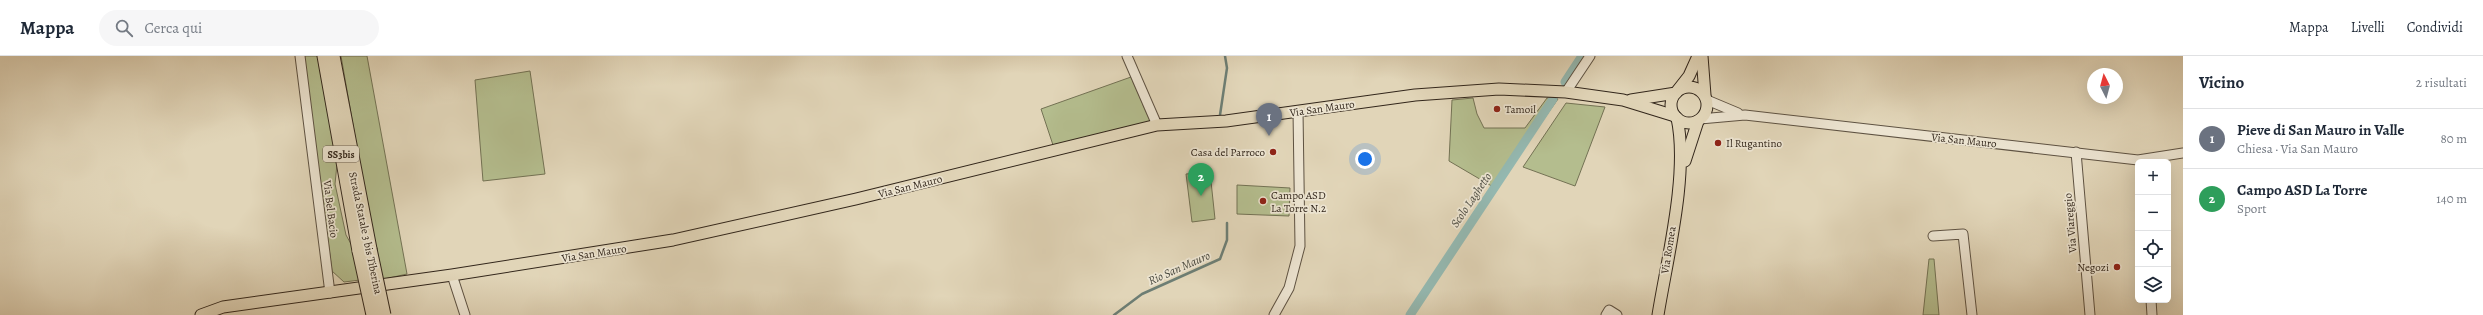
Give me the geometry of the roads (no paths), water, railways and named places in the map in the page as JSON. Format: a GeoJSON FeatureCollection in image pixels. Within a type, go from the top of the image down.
{"type":"FeatureCollection","features":[{"type":"Feature","properties":{"kind":"highway","name":"Strada Statale 3 bis Tiberina"},"geometry":{"type":"LineString","coordinates":[[324,56],[364,250],[384,315]]}},
{"type":"Feature","properties":{"kind":"highway","name":"Strada Statale 3 bis Tiberina"},"geometry":{"type":"LineString","coordinates":[[333,56],[373,315]]}},
{"type":"Feature","properties":{"kind":"main road"},"geometry":{"type":"LineString","coordinates":[[1698,56],[1689,76],[1677,92],[1671,107],[1676,117],[1687,123],[1699,120],[1707,110],[1702,56]]}},
{"type":"Feature","properties":{"kind":"main road"},"geometry":{"type":"LineString","coordinates":[[1677,92],[1683,88],[1695,88],[1706,97]]}},
{"type":"Feature","properties":{"kind":"main road","name":"Via San Mauro"},"geometry":{"type":"LineString","coordinates":[[201,315],[223,307],[452,276],[673,240],[856,199],[1157,125],[1226,121],[1415,95],[1499,89],[1566,92],[1623,100],[1676,117]]}},
{"type":"Feature","properties":{"kind":"main road","name":"Via San Mauro"},"geometry":{"type":"LineString","coordinates":[[1623,100],[1677,92]]}},
{"type":"Feature","properties":{"kind":"main road","name":"Via Romea"},"geometry":{"type":"LineString","coordinates":[[1676,117],[1681,140],[1679,185]]}},
{"type":"Feature","properties":{"kind":"main road","name":"Via Romea"},"geometry":{"type":"LineString","coordinates":[[1658,315],[1679,185],[1691,140],[1699,120]]}},
{"type":"Feature","properties":{"kind":"street","name":"Via Bel Bacio"},"geometry":{"type":"LineString","coordinates":[[300,56],[330,293]]}},
{"type":"Feature","properties":{"kind":"street"},"geometry":{"type":"LineString","coordinates":[[1127,56],[1157,125]]}},
{"type":"Feature","properties":{"kind":"street"},"geometry":{"type":"LineString","coordinates":[[1566,92],[1590,56]]}},
{"type":"Feature","properties":{"kind":"street","name":"Via San Mauro"},"geometry":{"type":"LineString","coordinates":[[1706,97],[1745,115]]}},
{"type":"Feature","properties":{"kind":"street"},"geometry":{"type":"LineString","coordinates":[[1274,315],[1289,288],[1300,246],[1298,111]]}},
{"type":"Feature","properties":{"kind":"street","name":"Via San Mauro"},"geometry":{"type":"LineString","coordinates":[[1699,120],[1745,115],[2138,160],[2183,153]]}},
{"type":"Feature","properties":{"kind":"street","name":"Via Viareggio"},"geometry":{"type":"LineString","coordinates":[[2076,152],[2090,315]]}},
{"type":"Feature","properties":{"kind":"street"},"geometry":{"type":"LineString","coordinates":[[1933,236],[1963,234],[1972,315]]}},
{"type":"Feature","properties":{"kind":"street"},"geometry":{"type":"LineString","coordinates":[[452,276],[464,315]]}},
{"type":"Feature","properties":{"kind":"street"},"geometry":{"type":"LineString","coordinates":[[2151,303],[2152,315]]}},
{"type":"Feature","properties":{"kind":"street"},"geometry":{"type":"LineString","coordinates":[[1606,315],[1609,310],[1617,315]]}},
{"type":"Feature","properties":{"kind":"waterway","name":"Rio San Mauro"},"geometry":{"type":"LineString","coordinates":[[1220,115],[1227,68],[1225,56]]}},
{"type":"Feature","properties":{"kind":"waterway","name":"Scolo Laghetto"},"geometry":{"type":"LineString","coordinates":[[1565,82],[1582,56]]}},
{"type":"Feature","properties":{"kind":"waterway","name":"Scolo Laghetto"},"geometry":{"type":"LineString","coordinates":[[1410,315],[1553,99]]}},
{"type":"Feature","properties":{"kind":"waterway","name":"Rio San Mauro"},"geometry":{"type":"LineString","coordinates":[[1114,315],[1142,294],[1220,259],[1227,240],[1227,223]]}},
{"type":"Feature","properties":{"kind":"place","name":"Tamoil"},"geometry":{"type":"Point","coordinates":[1497,109]}},
{"type":"Feature","properties":{"kind":"place","name":"Pieve di San Mauro in Valle"},"geometry":{"type":"Point","coordinates":[1269,136]}},
{"type":"Feature","properties":{"kind":"place","name":"Il Rugantino"},"geometry":{"type":"Point","coordinates":[1718,143]}},
{"type":"Feature","properties":{"kind":"place","name":"Casa del Parroco"},"geometry":{"type":"Point","coordinates":[1273,152]}},
{"type":"Feature","properties":{"kind":"place","name":"Campo ASD La Torre"},"geometry":{"type":"Point","coordinates":[1201,196]}},
{"type":"Feature","properties":{"kind":"place","name":"Campo ASD La Torre N.2"},"geometry":{"type":"Point","coordinates":[1263,201]}},
{"type":"Feature","properties":{"kind":"place","name":"Negozi"},"geometry":{"type":"Point","coordinates":[2117,267]}}]}
